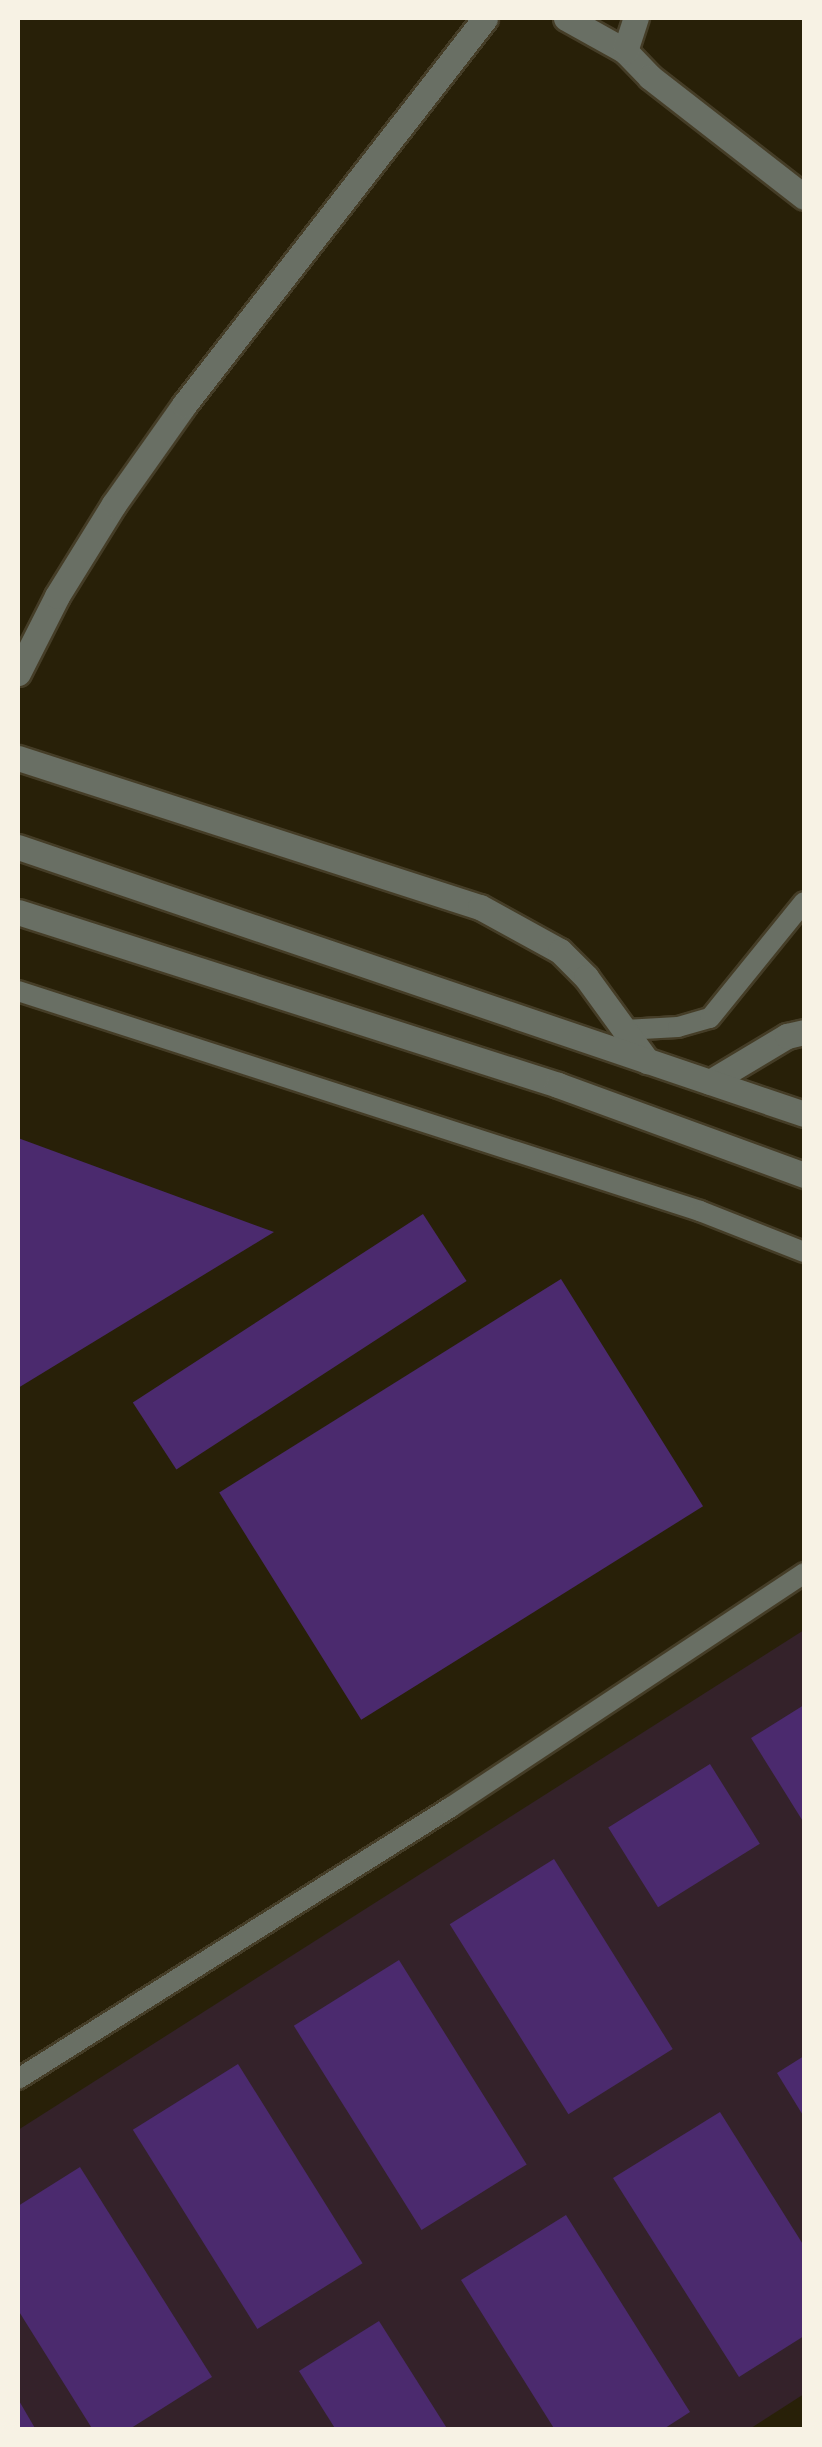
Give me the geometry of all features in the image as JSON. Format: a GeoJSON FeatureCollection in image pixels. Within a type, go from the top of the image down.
{"type":"FeatureCollection","features":[{"type":"Feature","properties":{"kind":"street"},"geometry":{"type":"LineString","coordinates":[[18,673],[95,534],[174,419],[486,18]]}},
{"type":"Feature","properties":{"kind":"street"},"geometry":{"type":"LineString","coordinates":[[566,18],[624,50],[650,77],[804,196]]}},
{"type":"Feature","properties":{"kind":"street"},"geometry":{"type":"LineString","coordinates":[[624,50],[636,18]]}},
{"type":"Feature","properties":{"kind":"street"},"geometry":{"type":"LineString","coordinates":[[18,758],[480,907],[560,952],[586,977],[647,1061]]}},
{"type":"Feature","properties":{"kind":"street"},"geometry":{"type":"LineString","coordinates":[[18,848],[804,1114]]}},
{"type":"Feature","properties":{"kind":"street"},"geometry":{"type":"LineString","coordinates":[[18,912],[558,1085],[804,1175]]}},
{"type":"Feature","properties":{"kind":"street"},"geometry":{"type":"LineString","coordinates":[[710,1082],[788,1036],[804,1032]]}},
{"type":"Feature","properties":{"kind":"lane"},"geometry":{"type":"LineString","coordinates":[[624,1030],[678,1027],[710,1018],[804,902]]}},
{"type":"Feature","properties":{"kind":"lane"},"geometry":{"type":"LineString","coordinates":[[18,992],[700,1211],[804,1252]]}},
{"type":"Feature","properties":{"kind":"lane"},"geometry":{"type":"LineString","coordinates":[[18,2079],[452,1808],[804,1572]]}},
{"type":"Feature","properties":{"kind":"shaded area"},"geometry":{"type":"Polygon","coordinates":[[[804,1630],[804,2394],[748,2430],[18,2430],[18,2130],[804,1630]]]}},
{"type":"Feature","properties":{"kind":"building"},"geometry":{"type":"Polygon","coordinates":[[[18,1138],[274,1232],[18,1388],[18,1138]]]}},
{"type":"Feature","properties":{"kind":"building"},"geometry":{"type":"Polygon","coordinates":[[[423,1214],[467,1281],[176,1470],[133,1402],[423,1214]]]}},
{"type":"Feature","properties":{"kind":"building"},"geometry":{"type":"Polygon","coordinates":[[[561,1279],[703,1506],[361,1720],[219,1493],[561,1279]]]}},
{"type":"Feature","properties":{"kind":"building"},"geometry":{"type":"Polygon","coordinates":[[[804,1705],[804,1823],[751,1738],[804,1705]]]}},
{"type":"Feature","properties":{"kind":"building"},"geometry":{"type":"Polygon","coordinates":[[[710,1764],[760,1844],[658,1907],[608,1828],[710,1764]]]}},
{"type":"Feature","properties":{"kind":"building"},"geometry":{"type":"Polygon","coordinates":[[[554,1859],[673,2049],[568,2114],[450,1924],[554,1859]]]}},
{"type":"Feature","properties":{"kind":"building"},"geometry":{"type":"Polygon","coordinates":[[[399,1960],[527,2164],[422,2230],[294,2026],[399,1960]]]}},
{"type":"Feature","properties":{"kind":"building"},"geometry":{"type":"Polygon","coordinates":[[[804,2056],[804,2117],[777,2073],[804,2056]]]}},
{"type":"Feature","properties":{"kind":"building"},"geometry":{"type":"Polygon","coordinates":[[[238,2064],[363,2263],[257,2329],[133,2130],[238,2064]]]}},
{"type":"Feature","properties":{"kind":"building"},"geometry":{"type":"Polygon","coordinates":[[[720,2112],[804,2246],[804,2336],[739,2377],[613,2178],[720,2112]]]}},
{"type":"Feature","properties":{"kind":"building"},"geometry":{"type":"Polygon","coordinates":[[[80,2167],[212,2377],[128,2430],[93,2430],[18,2310],[18,2206],[80,2167]]]}},
{"type":"Feature","properties":{"kind":"building"},"geometry":{"type":"Polygon","coordinates":[[[566,2215],[690,2412],[662,2430],[555,2430],[461,2280],[566,2215]]]}},
{"type":"Feature","properties":{"kind":"building"},"geometry":{"type":"Polygon","coordinates":[[[379,2321],[448,2430],[336,2430],[299,2371],[379,2321]]]}},
{"type":"Feature","properties":{"kind":"building"},"geometry":{"type":"Polygon","coordinates":[[[18,2399],[36,2430],[18,2430],[18,2399]]]}}]}
